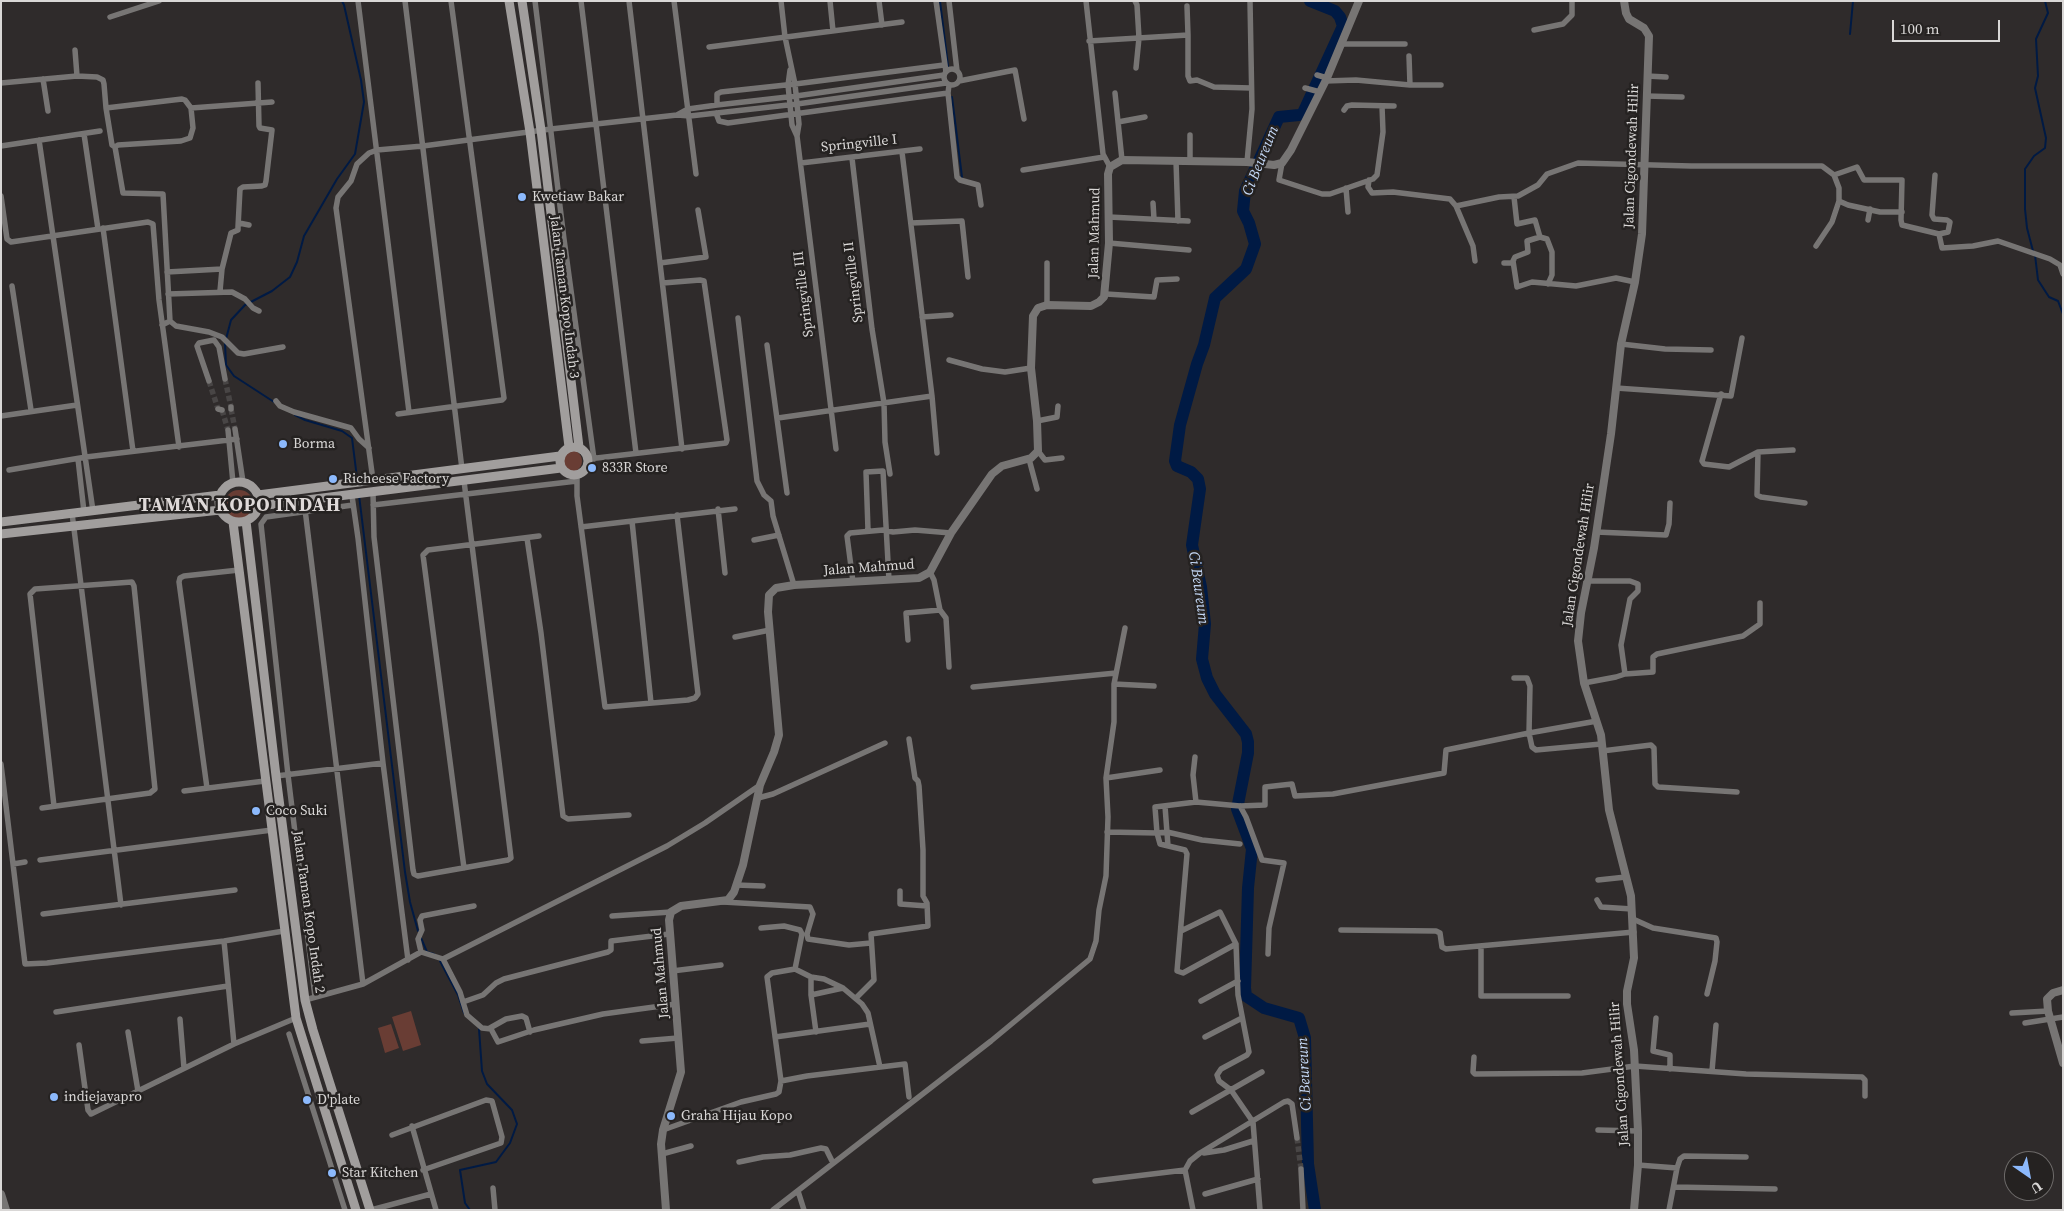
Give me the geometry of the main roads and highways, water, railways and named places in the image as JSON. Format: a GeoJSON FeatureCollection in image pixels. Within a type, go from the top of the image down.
{"type":"FeatureCollection","features":[{"type":"Feature","properties":{"kind":"main road","name":"Jalan Taman Kopo Indah 3"},"geometry":{"type":"LineString","coordinates":[[509,1],[530,132],[568,447]]}},
{"type":"Feature","properties":{"kind":"main road","name":"Jalan Taman Kopo Indah 3"},"geometry":{"type":"LineString","coordinates":[[522,1],[541,130],[579,447],[591,459],[585,470],[577,478],[561,468]]}},
{"type":"Feature","properties":{"kind":"main road"},"geometry":{"type":"LineString","coordinates":[[259,506],[304,506],[360,496],[561,468],[560,456],[563,451],[568,447],[579,447]]}},
{"type":"Feature","properties":{"kind":"main road"},"geometry":{"type":"LineString","coordinates":[[258,495],[560,456]]}},
{"type":"Feature","properties":{"kind":"main road"},"geometry":{"type":"LineString","coordinates":[[233,482],[243,482],[252,486],[258,495],[259,506],[254,516],[246,521],[233,522],[220,510],[220,495],[225,487],[233,482]]}},
{"type":"Feature","properties":{"kind":"main road"},"geometry":{"type":"LineString","coordinates":[[1,522],[220,495]]}},
{"type":"Feature","properties":{"kind":"main road"},"geometry":{"type":"LineString","coordinates":[[1,534],[220,510]]}},
{"type":"Feature","properties":{"kind":"main road","name":"Jalan Taman Kopo Indah 2"},"geometry":{"type":"LineString","coordinates":[[246,521],[305,1000],[312,1030],[370,1210]]}},
{"type":"Feature","properties":{"kind":"main road","name":"Jalan Taman Kopo Indah 2"},"geometry":{"type":"LineString","coordinates":[[233,522],[296,1018],[356,1210]]}},
{"type":"Feature","properties":{"kind":"main road"},"geometry":{"type":"LineString","coordinates":[[256,705],[268,704]]}},
{"type":"Feature","properties":{"kind":"waterway"},"geometry":{"type":"LineString","coordinates":[[226,339],[231,320],[245,305],[272,291],[290,277],[297,262],[304,236],[337,179],[355,154],[364,102],[361,80],[342,1]]}},
{"type":"Feature","properties":{"kind":"waterway"},"geometry":{"type":"LineString","coordinates":[[940,1],[948,66]]}},
{"type":"Feature","properties":{"kind":"waterway","name":"Ci Beureum"},"geometry":{"type":"LineString","coordinates":[[1310,1],[1335,11],[1340,17],[1343,26],[1303,113],[1279,117],[1245,191],[1243,211],[1249,223],[1255,244],[1246,269],[1215,298],[1204,345],[1180,425],[1175,461],[1177,466],[1191,472],[1198,479],[1200,489],[1192,545],[1201,587],[1205,624],[1202,659],[1207,678],[1215,694],[1246,734],[1248,742],[1248,753],[1237,809],[1252,849],[1248,888],[1246,996],[1264,1008],[1299,1018],[1305,1038],[1308,1164],[1315,1210]]}},
{"type":"Feature","properties":{"kind":"waterway"},"geometry":{"type":"LineString","coordinates":[[1850,34],[1853,1]]}},
{"type":"Feature","properties":{"kind":"waterway"},"geometry":{"type":"LineString","coordinates":[[2033,251],[2027,228],[2025,209],[2025,169],[2034,156],[2045,148],[2046,138],[2035,88],[2038,76],[2036,39],[2048,13],[2045,1]]}},
{"type":"Feature","properties":{"kind":"waterway"},"geometry":{"type":"LineString","coordinates":[[952,97],[962,177]]}},
{"type":"Feature","properties":{"kind":"waterway"},"geometry":{"type":"LineString","coordinates":[[2035,255],[2038,280],[2049,297],[2058,301],[2063,314]]}},
{"type":"Feature","properties":{"kind":"waterway"},"geometry":{"type":"LineString","coordinates":[[225,343],[226,365],[234,376],[274,402]]}},
{"type":"Feature","properties":{"kind":"waterway"},"geometry":{"type":"LineString","coordinates":[[295,415],[305,420],[342,431],[352,438],[357,478]]}},
{"type":"Feature","properties":{"kind":"waterway"},"geometry":{"type":"LineString","coordinates":[[359,495],[405,872],[410,902],[418,931]]}},
{"type":"Feature","properties":{"kind":"waterway"},"geometry":{"type":"LineString","coordinates":[[421,938],[427,952],[434,954]]}},
{"type":"Feature","properties":{"kind":"waterway"},"geometry":{"type":"LineString","coordinates":[[440,961],[458,995],[464,1013]]}},
{"type":"Feature","properties":{"kind":"waterway"},"geometry":{"type":"LineString","coordinates":[[470,1210],[465,1203],[460,1170],[496,1162],[510,1143],[517,1124],[512,1110],[487,1084],[482,1071],[479,1029]]}},
{"type":"Feature","properties":{"kind":"tunnel"},"geometry":{"type":"LineString","coordinates":[[225,379],[231,407]]}},
{"type":"Feature","properties":{"kind":"tunnel"},"geometry":{"type":"LineString","coordinates":[[209,381],[218,409]]}},
{"type":"Feature","properties":{"kind":"tunnel"},"geometry":{"type":"LineString","coordinates":[[231,409],[235,429]]}},
{"type":"Feature","properties":{"kind":"tunnel"},"geometry":{"type":"LineString","coordinates":[[222,410],[228,430]]}},
{"type":"Feature","properties":{"kind":"tunnel"},"geometry":{"type":"LineString","coordinates":[[1297,1138],[1301,1169]]}},
{"type":"Feature","properties":{"kind":"place","name":"Kwetiaw Bakar"},"geometry":{"type":"Point","coordinates":[522,197]}},
{"type":"Feature","properties":{"kind":"place","name":"Borma"},"geometry":{"type":"Point","coordinates":[283,444]}},
{"type":"Feature","properties":{"kind":"place","name":"833R Store"},"geometry":{"type":"Point","coordinates":[592,468]}},
{"type":"Feature","properties":{"kind":"place","name":"Richeese Factory"},"geometry":{"type":"Point","coordinates":[333,479]}},
{"type":"Feature","properties":{"kind":"place","name":"Coco Suki"},"geometry":{"type":"Point","coordinates":[256,811]}},
{"type":"Feature","properties":{"kind":"place","name":"indiejavapro"},"geometry":{"type":"Point","coordinates":[54,1097]}},
{"type":"Feature","properties":{"kind":"place","name":"D'plate"},"geometry":{"type":"Point","coordinates":[307,1100]}},
{"type":"Feature","properties":{"kind":"place","name":"Graha Hijau Kopo"},"geometry":{"type":"Point","coordinates":[671,1116]}},
{"type":"Feature","properties":{"kind":"place","name":"Star Kitchen"},"geometry":{"type":"Point","coordinates":[332,1173]}},
{"type":"Feature","properties":{"kind":"district","name":"TAMAN KOPO INDAH"},"geometry":{"type":"Point","coordinates":[240,506]}}]}
